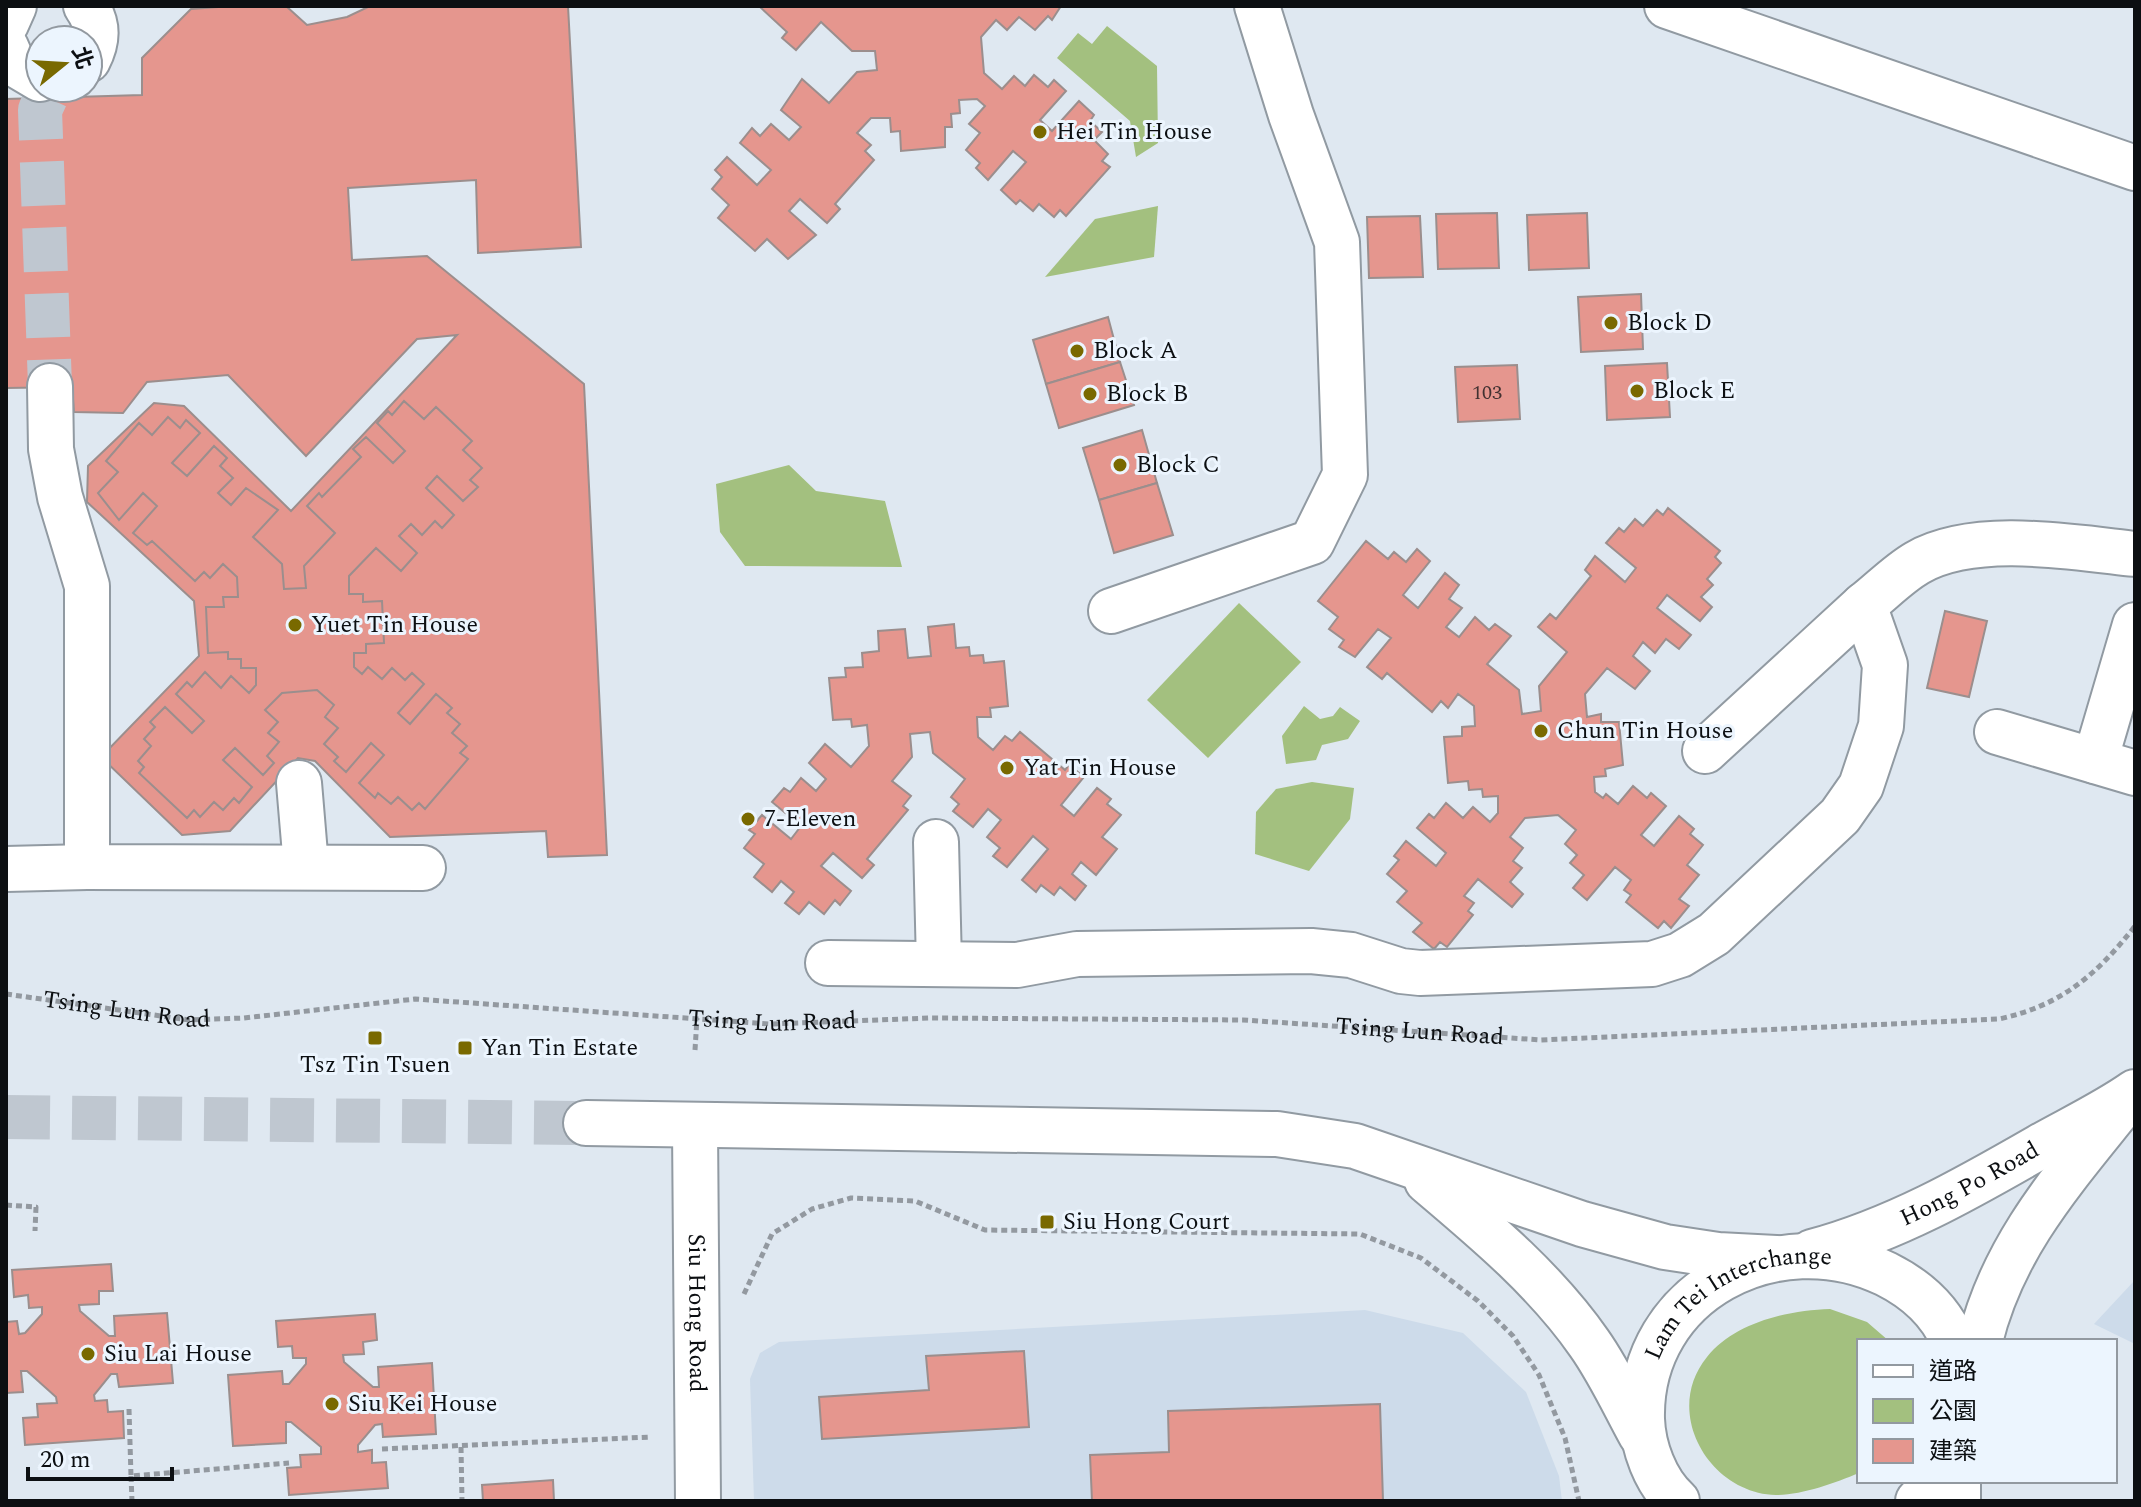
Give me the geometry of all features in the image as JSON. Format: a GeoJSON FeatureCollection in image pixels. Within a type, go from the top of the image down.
{"type":"FeatureCollection","features":[{"type":"Feature","properties":{"kind":"street"},"geometry":{"type":"LineString","coordinates":[[6,24],[14,6]]}},
{"type":"Feature","properties":{"kind":"street"},"geometry":{"type":"LineString","coordinates":[[1111,611],[1312,542],[1345,475],[1337,242],[1291,115],[1257,6]]}},
{"type":"Feature","properties":{"kind":"street"},"geometry":{"type":"LineString","coordinates":[[1667,6],[2135,168]]}},
{"type":"Feature","properties":{"kind":"street"},"geometry":{"type":"LineString","coordinates":[[6,47],[13,63],[24,72]]}},
{"type":"Feature","properties":{"kind":"street"},"geometry":{"type":"LineString","coordinates":[[50,386],[51,449],[60,497],[87,586],[87,867]]}},
{"type":"Feature","properties":{"kind":"street"},"geometry":{"type":"LineString","coordinates":[[1705,751],[1864,605],[1918,562],[1975,544],[2068,546],[2135,554]]}},
{"type":"Feature","properties":{"kind":"street"},"geometry":{"type":"LineString","coordinates":[[828,963],[1017,965],[1077,954],[1311,951],[1351,955],[1401,971],[1420,973],[1652,964],[1680,955],[1714,934],[1840,816],[1861,786],[1881,726],[1885,665],[1864,605]]}},
{"type":"Feature","properties":{"kind":"street"},"geometry":{"type":"LineString","coordinates":[[1997,732],[2115,767],[2135,625]]}},
{"type":"Feature","properties":{"kind":"street"},"geometry":{"type":"LineString","coordinates":[[299,783],[306,866]]}},
{"type":"Feature","properties":{"kind":"street"},"geometry":{"type":"LineString","coordinates":[[936,842],[939,964]]}},
{"type":"Feature","properties":{"kind":"street"},"geometry":{"type":"LineString","coordinates":[[6,869],[423,868]]}},
{"type":"Feature","properties":{"kind":"street","name":"Hong Po Road"},"geometry":{"type":"LineString","coordinates":[[1788,1256],[1859,1239],[1911,1216],[2132,1094]]}},
{"type":"Feature","properties":{"kind":"street","name":"Hong Po Road"},"geometry":{"type":"LineString","coordinates":[[1980,1339],[1990,1299],[2034,1219],[2132,1094]]}},
{"type":"Feature","properties":{"kind":"street"},"geometry":{"type":"LineString","coordinates":[[586,1123],[1277,1134],[1355,1146],[1582,1224],[1665,1247],[1788,1256]]}},
{"type":"Feature","properties":{"kind":"street","name":"Siu Hong Road"},"geometry":{"type":"LineString","coordinates":[[695,1127],[698,1501]]}},
{"type":"Feature","properties":{"kind":"street"},"geometry":{"type":"LineString","coordinates":[[1409,1167],[1482,1227],[1546,1291],[1589,1343],[1643,1437]]}},
{"type":"Feature","properties":{"kind":"street","name":"Lam Tei Interchange"},"geometry":{"type":"LineString","coordinates":[[1671,1499],[1653,1468],[1643,1437],[1642,1397],[1648,1363],[1662,1335],[1687,1303],[1718,1280],[1788,1256],[1835,1257],[1870,1266],[1901,1281],[1928,1301],[1952,1339]]}},
{"type":"Feature","properties":{"kind":"street"},"geometry":{"type":"LineString","coordinates":[[1918,1501],[1937,1483]]}},
{"type":"Feature","properties":{"kind":"path","name":"Tsing Lun Road"},"geometry":{"type":"LineString","coordinates":[[6,994],[189,1020],[244,1018],[415,999],[770,1024],[929,1018],[1243,1020],[1541,1040],[1999,1019],[2039,1009],[2076,989],[2112,955],[2135,926]]}},
{"type":"Feature","properties":{"kind":"path"},"geometry":{"type":"LineString","coordinates":[[695,1050],[697,1018]]}},
{"type":"Feature","properties":{"kind":"path"},"geometry":{"type":"LineString","coordinates":[[772,1234],[812,1209],[851,1198],[915,1201],[985,1230],[1360,1234],[1421,1258],[1478,1301],[1513,1336],[1539,1375],[1565,1438],[1579,1498]]}},
{"type":"Feature","properties":{"kind":"path"},"geometry":{"type":"LineString","coordinates":[[6,1205],[36,1207],[35,1231]]}},
{"type":"Feature","properties":{"kind":"path"},"geometry":{"type":"LineString","coordinates":[[129,1409],[132,1501]]}},
{"type":"Feature","properties":{"kind":"path"},"geometry":{"type":"LineString","coordinates":[[382,1449],[651,1437]]}},
{"type":"Feature","properties":{"kind":"path"},"geometry":{"type":"LineString","coordinates":[[461,1447],[462,1501]]}},
{"type":"Feature","properties":{"kind":"path"},"geometry":{"type":"LineString","coordinates":[[131,1476],[289,1463]]}},
{"type":"Feature","properties":{"kind":"shaded area"},"geometry":{"type":"Polygon","coordinates":[[[2135,1280],[2135,1344],[2094,1324],[2135,1280]]]}},
{"type":"Feature","properties":{"kind":"shaded area"},"geometry":{"type":"Polygon","coordinates":[[[1365,1310],[1463,1333],[1526,1392],[1559,1476],[1562,1501],[754,1501],[750,1379],[760,1353],[779,1342],[1365,1310]]]}},
{"type":"Feature","properties":{"kind":"green space"},"geometry":{"type":"Polygon","coordinates":[[[1107,26],[1157,66],[1158,143],[1136,157],[1130,121],[1057,58],[1078,33],[1092,44],[1107,26]]]}},
{"type":"Feature","properties":{"kind":"green space"},"geometry":{"type":"Polygon","coordinates":[[[1158,206],[1154,257],[1045,277],[1095,219],[1158,206]]]}},
{"type":"Feature","properties":{"kind":"green space"},"geometry":{"type":"Polygon","coordinates":[[[789,465],[816,491],[885,501],[902,567],[745,566],[720,532],[716,484],[789,465]]]}},
{"type":"Feature","properties":{"kind":"green space"},"geometry":{"type":"Polygon","coordinates":[[[1239,603],[1301,662],[1208,758],[1147,700],[1239,603]]]}},
{"type":"Feature","properties":{"kind":"green space"},"geometry":{"type":"Polygon","coordinates":[[[1304,706],[1320,719],[1333,716],[1340,707],[1360,721],[1348,739],[1322,745],[1316,760],[1286,764],[1282,736],[1304,706]]]}},
{"type":"Feature","properties":{"kind":"green space"},"geometry":{"type":"Polygon","coordinates":[[[1312,782],[1354,788],[1350,819],[1309,871],[1255,854],[1256,812],[1276,789],[1312,782]]]}},
{"type":"Feature","properties":{"kind":"green space"},"geometry":{"type":"Polygon","coordinates":[[[1830,1309],[1867,1322],[1887,1339],[1857,1339],[1857,1474],[1797,1493],[1776,1495],[1752,1491],[1731,1480],[1713,1465],[1700,1446],[1691,1424],[1689,1401],[1694,1379],[1707,1357],[1732,1335],[1763,1321],[1797,1312],[1830,1309]]]}},
{"type":"Feature","properties":{"kind":"building"},"geometry":{"type":"Polygon","coordinates":[[[286,6],[307,25],[347,17],[370,6],[568,6],[581,247],[478,253],[476,180],[348,188],[352,260],[427,256],[584,384],[607,855],[548,857],[546,831],[390,837],[315,761],[298,758],[230,831],[182,835],[101,757],[199,656],[194,601],[87,502],[88,466],[154,403],[184,406],[291,511],[457,335],[417,339],[306,456],[228,375],[147,382],[123,413],[74,412],[72,387],[6,388],[6,99],[24,98],[24,104],[104,104],[104,96],[142,95],[142,58],[191,9],[286,6]]]}},
{"type":"Feature","properties":{"kind":"building","name":"Hei Tin House"},"geometry":{"type":"Polygon","coordinates":[[[759,6],[1061,6],[1052,20],[1048,16],[1035,30],[1019,17],[1007,30],[996,20],[981,37],[984,73],[1002,89],[1014,76],[1025,86],[1034,75],[1048,87],[1054,80],[1066,91],[1040,120],[1052,131],[1079,101],[1094,115],[1090,121],[1102,132],[1094,140],[1108,154],[1102,161],[1110,167],[1066,216],[1060,210],[1054,217],[1039,204],[1033,211],[1020,200],[1016,204],[1001,190],[1026,162],[1013,151],[988,180],[976,168],[980,163],[966,150],[980,133],[969,124],[985,106],[977,99],[959,100],[960,113],[951,114],[952,127],[945,127],[945,147],[901,151],[900,131],[891,132],[890,118],[871,118],[857,133],[871,145],[865,151],[874,160],[835,204],[840,209],[827,223],[800,199],[789,211],[816,235],[788,259],[767,239],[755,251],[718,218],[729,205],[712,189],[722,177],[715,170],[727,157],[757,185],[771,170],[740,143],[752,128],[760,136],[771,124],[789,140],[801,127],[781,110],[802,79],[829,103],[857,72],[877,70],[875,51],[852,51],[821,22],[796,50],[782,38],[787,32],[759,6]]]}},
{"type":"Feature","properties":{"kind":"building"},"geometry":{"type":"Polygon","coordinates":[[[1497,213],[1499,268],[1438,269],[1436,214],[1497,213]]]}},
{"type":"Feature","properties":{"kind":"building"},"geometry":{"type":"Polygon","coordinates":[[[1587,213],[1589,268],[1529,270],[1527,215],[1587,213]]]}},
{"type":"Feature","properties":{"kind":"building"},"geometry":{"type":"Polygon","coordinates":[[[1420,216],[1423,277],[1369,278],[1367,217],[1420,216]]]}},
{"type":"Feature","properties":{"kind":"building","name":"Block D"},"geometry":{"type":"Polygon","coordinates":[[[1641,294],[1643,349],[1581,352],[1578,297],[1641,294]]]}},
{"type":"Feature","properties":{"kind":"building","name":"Block A"},"geometry":{"type":"Polygon","coordinates":[[[1108,317],[1120,362],[1046,384],[1033,340],[1108,317]]]}},
{"type":"Feature","properties":{"kind":"building","name":"Block B"},"geometry":{"type":"Polygon","coordinates":[[[1120,362],[1134,405],[1059,428],[1046,384],[1120,362]]]}},
{"type":"Feature","properties":{"kind":"building","name":"Block E"},"geometry":{"type":"Polygon","coordinates":[[[1667,363],[1670,417],[1607,420],[1605,366],[1667,363]]]}},
{"type":"Feature","properties":{"kind":"building"},"geometry":{"type":"Polygon","coordinates":[[[1517,365],[1520,419],[1458,422],[1455,367],[1517,365]]]}},
{"type":"Feature","properties":{"kind":"building","name":"Yuet Tin House"},"geometry":{"type":"Polygon","coordinates":[[[404,401],[424,419],[436,407],[472,441],[463,450],[482,468],[470,480],[478,487],[463,501],[437,476],[426,488],[454,515],[442,528],[435,521],[422,535],[411,524],[399,536],[417,553],[401,571],[376,548],[349,576],[349,594],[363,594],[363,602],[382,601],[384,643],[366,644],[366,653],[354,653],[354,667],[362,674],[368,667],[382,679],[392,668],[405,680],[412,673],[424,684],[398,713],[410,724],[436,694],[452,708],[447,713],[460,724],[452,733],[467,746],[460,753],[468,759],[425,809],[419,803],[412,810],[398,797],[391,804],[378,793],[375,798],[359,783],[384,755],[371,743],[346,772],[334,761],[338,757],[324,744],[338,728],[325,717],[334,705],[317,690],[282,693],[265,710],[278,722],[268,733],[279,742],[267,756],[274,763],[263,775],[235,748],[223,760],[252,787],[239,803],[234,798],[223,810],[214,802],[200,817],[194,810],[187,818],[139,773],[144,767],[138,761],[151,746],[144,739],[155,727],[150,722],[165,707],[192,733],[204,721],[176,694],[187,682],[192,687],[205,672],[221,688],[231,676],[249,693],[256,685],[256,668],[241,668],[241,659],[228,659],[228,652],[208,653],[206,607],[224,607],[223,597],[238,597],[237,577],[223,564],[210,578],[204,572],[195,581],[152,541],[147,545],[133,533],[157,506],[143,493],[119,520],[98,493],[118,472],[106,461],[139,423],[152,435],[168,417],[180,428],[186,420],[200,433],[172,463],[187,476],[214,446],[227,458],[220,466],[233,478],[218,493],[231,505],[246,488],[278,510],[253,537],[282,564],[284,589],[306,588],[304,566],[335,533],[307,506],[319,493],[322,497],[361,457],[353,449],[366,437],[393,463],[405,451],[377,423],[388,411],[392,415],[404,401]]]}},
{"type":"Feature","properties":{"kind":"building","name":"Block C"},"geometry":{"type":"Polygon","coordinates":[[[1142,430],[1157,483],[1099,500],[1083,448],[1142,430]]]}},
{"type":"Feature","properties":{"kind":"building"},"geometry":{"type":"Polygon","coordinates":[[[1157,483],[1173,535],[1114,553],[1099,500],[1157,483]]]}},
{"type":"Feature","properties":{"kind":"building","name":"Chun Tin House"},"geometry":{"type":"Polygon","coordinates":[[[1668,508],[1720,551],[1715,557],[1721,563],[1707,579],[1713,585],[1701,597],[1712,607],[1700,621],[1667,595],[1657,608],[1691,635],[1679,649],[1666,639],[1655,653],[1643,642],[1633,656],[1650,671],[1635,689],[1607,668],[1585,694],[1587,717],[1601,714],[1601,722],[1619,722],[1623,765],[1605,769],[1606,776],[1594,777],[1595,792],[1603,798],[1606,794],[1618,804],[1633,786],[1647,798],[1651,793],[1666,806],[1641,835],[1654,846],[1679,816],[1694,829],[1690,834],[1703,845],[1687,865],[1699,875],[1679,899],[1689,906],[1671,928],[1664,921],[1658,928],[1626,902],[1631,895],[1624,890],[1631,880],[1615,867],[1587,900],[1573,888],[1584,875],[1570,863],[1577,855],[1565,844],[1576,830],[1558,815],[1525,818],[1510,837],[1523,848],[1513,861],[1522,868],[1510,882],[1523,894],[1512,907],[1478,879],[1464,896],[1474,903],[1468,911],[1473,915],[1447,947],[1440,942],[1434,949],[1413,932],[1422,923],[1397,902],[1407,891],[1387,874],[1399,860],[1394,856],[1406,841],[1436,866],[1446,853],[1417,828],[1429,814],[1434,818],[1446,803],[1463,818],[1473,807],[1490,822],[1498,813],[1498,796],[1483,797],[1482,789],[1469,790],[1468,781],[1448,783],[1444,737],[1462,736],[1462,727],[1475,726],[1474,706],[1458,694],[1448,708],[1441,701],[1432,712],[1387,673],[1382,679],[1367,667],[1391,638],[1378,629],[1355,657],[1339,647],[1344,640],[1329,629],[1338,617],[1318,601],[1366,541],[1388,559],[1394,552],[1406,562],[1417,549],[1430,561],[1403,595],[1418,608],[1445,573],[1459,585],[1449,599],[1462,608],[1446,627],[1459,637],[1475,617],[1489,630],[1495,624],[1511,636],[1487,664],[1519,690],[1522,714],[1541,711],[1539,686],[1567,652],[1538,627],[1550,614],[1556,619],[1591,576],[1585,570],[1595,556],[1625,582],[1636,568],[1606,543],[1619,528],[1624,532],[1635,519],[1643,526],[1657,510],[1663,515],[1668,508]]]}},
{"type":"Feature","properties":{"kind":"building"},"geometry":{"type":"Polygon","coordinates":[[[1945,611],[1987,621],[1969,697],[1927,688],[1945,611]]]}},
{"type":"Feature","properties":{"kind":"building","name":"Yat Tin House"},"geometry":{"type":"Polygon","coordinates":[[[954,624],[956,648],[969,647],[970,656],[983,655],[984,663],[1004,661],[1008,706],[990,708],[991,717],[977,717],[978,737],[993,750],[1005,736],[1012,741],[1020,732],[1065,770],[1069,765],[1084,777],[1061,805],[1074,816],[1097,788],[1111,799],[1107,804],[1121,815],[1102,837],[1117,849],[1096,875],[1081,862],[1072,874],[1086,886],[1075,900],[1060,887],[1054,895],[1041,885],[1036,892],[1022,880],[1048,849],[1033,836],[1007,867],[993,856],[1000,848],[987,837],[1001,820],[988,809],[973,827],[953,811],[959,804],[951,797],[965,779],[933,753],[930,732],[910,734],[912,757],[892,781],[911,796],[903,806],[908,810],[867,859],[874,865],[862,878],[833,853],[821,866],[851,891],[840,905],[835,900],[824,914],[809,902],[799,914],[785,903],[794,892],[781,881],[772,892],[754,877],[764,864],[744,848],[755,834],[749,830],[762,815],[791,839],[801,826],[772,802],[784,788],[790,792],[801,778],[816,791],[826,779],[809,763],[825,744],[851,767],[869,746],[867,725],[852,727],[851,719],[833,720],[829,678],[846,677],[845,668],[863,667],[862,653],[879,651],[878,631],[905,629],[908,658],[931,656],[928,627],[954,624]]]}},
{"type":"Feature","properties":{"kind":"building","name":"Siu Lai House"},"geometry":{"type":"Polygon","coordinates":[[[111,1264],[113,1291],[99,1291],[99,1304],[79,1305],[80,1311],[109,1336],[115,1336],[114,1316],[167,1313],[173,1383],[119,1387],[117,1374],[111,1374],[94,1395],[95,1401],[107,1400],[108,1412],[123,1411],[124,1438],[25,1445],[23,1418],[38,1417],[37,1404],[57,1403],[56,1397],[27,1371],[21,1371],[23,1392],[6,1393],[6,1322],[17,1321],[19,1334],[25,1333],[42,1314],[42,1307],[29,1308],[28,1295],[14,1297],[12,1270],[111,1264]]]}},
{"type":"Feature","properties":{"kind":"building","name":"Siu Kei House"},"geometry":{"type":"Polygon","coordinates":[[[375,1314],[377,1340],[363,1342],[364,1354],[343,1355],[344,1362],[373,1387],[379,1387],[378,1367],[432,1363],[436,1434],[383,1437],[382,1424],[375,1425],[358,1445],[358,1452],[372,1450],[372,1463],[386,1462],[388,1488],[289,1495],[287,1468],[301,1467],[300,1455],[321,1454],[321,1447],[291,1422],[286,1422],[286,1443],[233,1446],[228,1375],[282,1371],[283,1384],[289,1384],[306,1364],[306,1358],[293,1358],[292,1346],[278,1347],[276,1321],[375,1314]]]}},
{"type":"Feature","properties":{"kind":"building"},"geometry":{"type":"Polygon","coordinates":[[[1024,1351],[1029,1427],[822,1439],[819,1397],[929,1390],[926,1356],[1024,1351]]]}},
{"type":"Feature","properties":{"kind":"building"},"geometry":{"type":"Polygon","coordinates":[[[1380,1404],[1383,1501],[1092,1501],[1090,1455],[1169,1452],[1168,1411],[1380,1404]]]}},
{"type":"Feature","properties":{"kind":"building"},"geometry":{"type":"Polygon","coordinates":[[[553,1480],[554,1501],[483,1501],[482,1485],[553,1480]]]}},
{"type":"Feature","properties":{"kind":"tunnel"},"geometry":{"type":"LineString","coordinates":[[43,104],[40,110],[50,386]]}},
{"type":"Feature","properties":{"kind":"tunnel"},"geometry":{"type":"LineString","coordinates":[[6,1117],[586,1123]]}},
{"type":"Feature","properties":{"kind":"place","name":"Hei Tin House"},"geometry":{"type":"Point","coordinates":[1040,132]}},
{"type":"Feature","properties":{"kind":"place","name":"Block D"},"geometry":{"type":"Point","coordinates":[1611,323]}},
{"type":"Feature","properties":{"kind":"place","name":"Block A"},"geometry":{"type":"Point","coordinates":[1077,351]}},
{"type":"Feature","properties":{"kind":"place","name":"Block E"},"geometry":{"type":"Point","coordinates":[1637,391]}},
{"type":"Feature","properties":{"kind":"place","name":"Block B"},"geometry":{"type":"Point","coordinates":[1090,394]}},
{"type":"Feature","properties":{"kind":"place","name":"Block C"},"geometry":{"type":"Point","coordinates":[1120,465]}},
{"type":"Feature","properties":{"kind":"place","name":"Yuet Tin House"},"geometry":{"type":"Point","coordinates":[295,625]}},
{"type":"Feature","properties":{"kind":"place","name":"Chun Tin House"},"geometry":{"type":"Point","coordinates":[1541,731]}},
{"type":"Feature","properties":{"kind":"place","name":"Yat Tin House"},"geometry":{"type":"Point","coordinates":[1007,768]}},
{"type":"Feature","properties":{"kind":"place","name":"7-Eleven"},"geometry":{"type":"Point","coordinates":[748,819]}},
{"type":"Feature","properties":{"kind":"place","name":"Tsz Tin Tsuen"},"geometry":{"type":"Point","coordinates":[375,1038]}},
{"type":"Feature","properties":{"kind":"place","name":"Yan Tin Estate"},"geometry":{"type":"Point","coordinates":[465,1048]}},
{"type":"Feature","properties":{"kind":"place","name":"Siu Hong Court"},"geometry":{"type":"Point","coordinates":[1047,1222]}},
{"type":"Feature","properties":{"kind":"place","name":"Siu Lai House"},"geometry":{"type":"Point","coordinates":[88,1354]}},
{"type":"Feature","properties":{"kind":"place","name":"Siu Kei House"},"geometry":{"type":"Point","coordinates":[332,1404]}}]}
